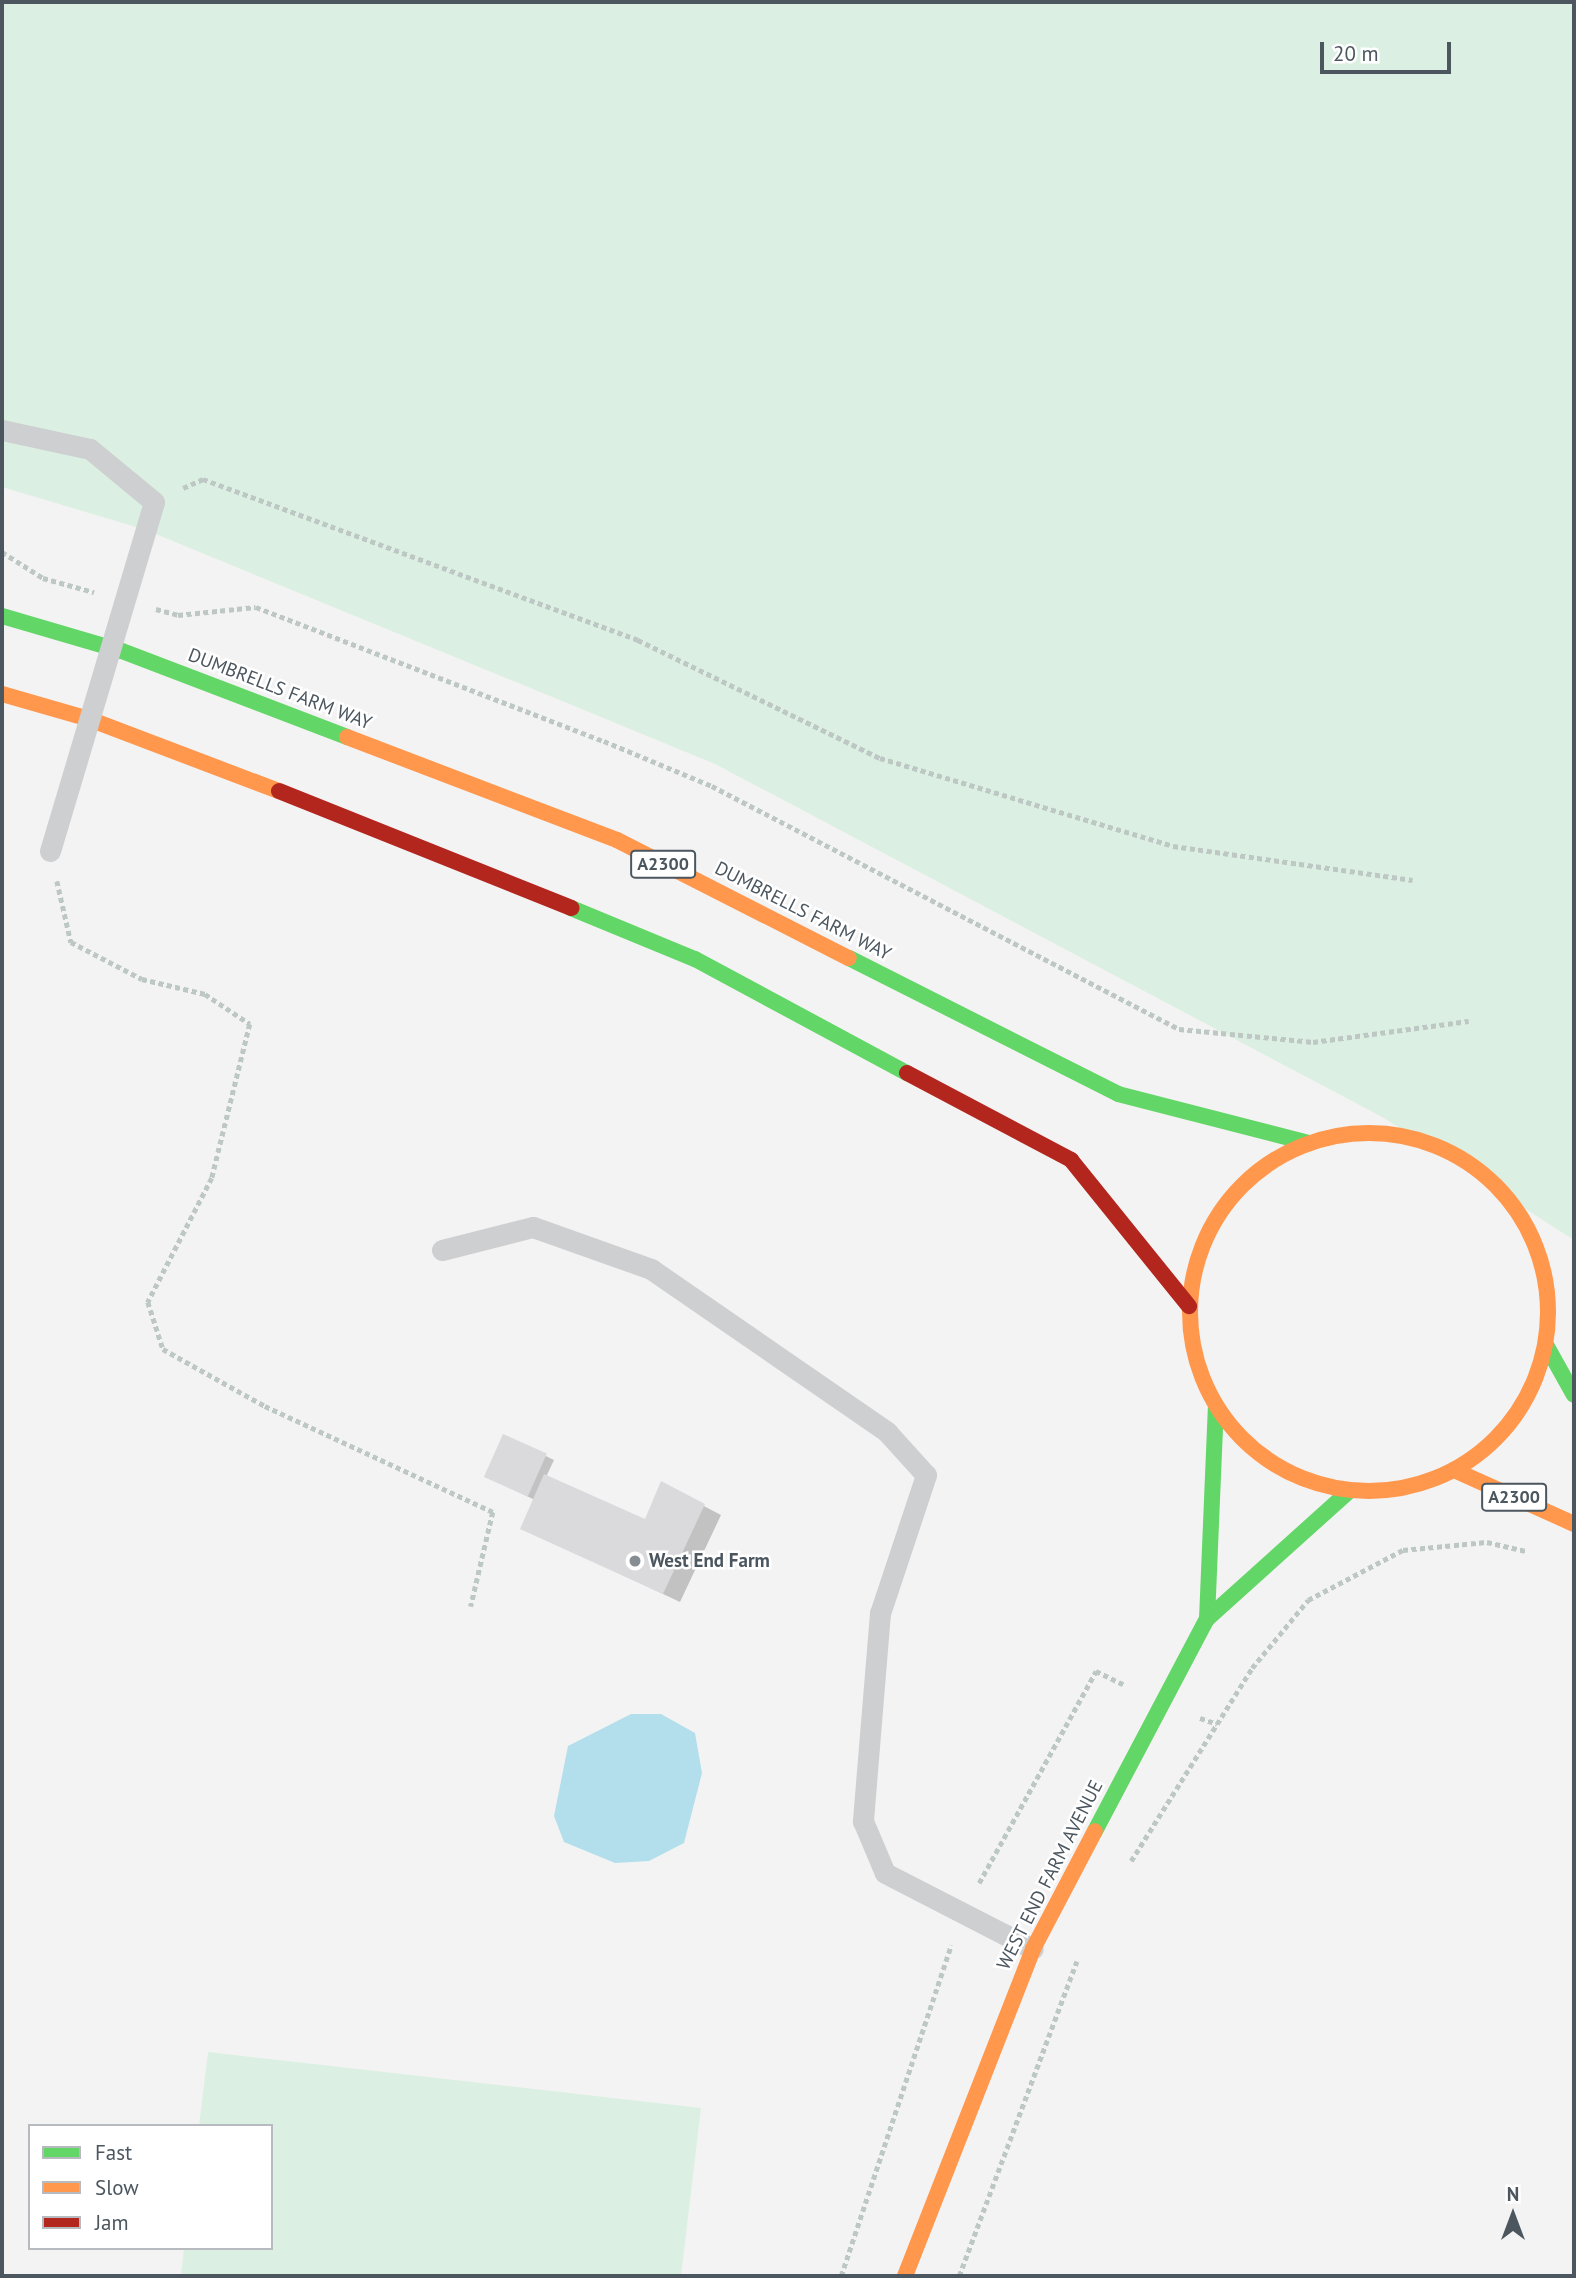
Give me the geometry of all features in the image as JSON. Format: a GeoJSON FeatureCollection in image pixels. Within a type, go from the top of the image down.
{"type":"FeatureCollection","features":[{"type":"Feature","properties":{"kind":"main road","name":"DUMBRELLS FARM WAY"},"geometry":{"type":"LineString","coordinates":[[2,615],[122,650],[617,841],[1118,1094],[1309,1143]]}},
{"type":"Feature","properties":{"kind":"main road"},"geometry":{"type":"LineString","coordinates":[[2,694],[89,719],[346,816],[695,958],[1072,1160],[1189,1306]]}},
{"type":"Feature","properties":{"kind":"main road"},"geometry":{"type":"LineString","coordinates":[[1361,1132],[1415,1138],[1464,1160],[1505,1195],[1534,1239],[1548,1292],[1546,1345],[1521,1406],[1497,1439],[1454,1471],[1403,1489],[1349,1491],[1297,1477],[1252,1449],[1216,1408],[1195,1360],[1189,1306],[1198,1253],[1223,1206],[1261,1168],[1309,1143],[1361,1132]]}},
{"type":"Feature","properties":{"kind":"main road"},"geometry":{"type":"LineString","coordinates":[[1546,1345],[1574,1395]]}},
{"type":"Feature","properties":{"kind":"main road","name":"WEST END FARM AVENUE"},"geometry":{"type":"LineString","coordinates":[[1207,1619],[1216,1408]]}},
{"type":"Feature","properties":{"kind":"main road","name":"A2300"},"geometry":{"type":"LineString","coordinates":[[1454,1471],[1574,1524]]}},
{"type":"Feature","properties":{"kind":"main road","name":"WEST END FARM AVENUE"},"geometry":{"type":"LineString","coordinates":[[905,2276],[1033,1949],[1207,1619],[1349,1491]]}},
{"type":"Feature","properties":{"kind":"lane"},"geometry":{"type":"LineString","coordinates":[[2,430],[90,449],[154,502],[50,852]]}},
{"type":"Feature","properties":{"kind":"lane"},"geometry":{"type":"LineString","coordinates":[[442,1250],[533,1227],[652,1269],[887,1432],[926,1475],[880,1614],[863,1821],[885,1873],[961,1915],[1033,1949]]}},
{"type":"Feature","properties":{"kind":"path"},"geometry":{"type":"LineString","coordinates":[[154,502],[203,479],[639,640],[880,758],[1173,846],[1413,880]]}},
{"type":"Feature","properties":{"kind":"path"},"geometry":{"type":"LineString","coordinates":[[2,552],[43,578],[104,595]]}},
{"type":"Feature","properties":{"kind":"path"},"geometry":{"type":"LineString","coordinates":[[141,605],[178,615],[256,607],[616,746],[712,786],[1179,1029],[1313,1042],[1469,1021]]}},
{"type":"Feature","properties":{"kind":"path"},"geometry":{"type":"LineString","coordinates":[[50,852],[71,942],[142,979],[205,995],[250,1024],[212,1178],[148,1302],[163,1349],[265,1406],[493,1512],[471,1606]]}},
{"type":"Feature","properties":{"kind":"path"},"geometry":{"type":"LineString","coordinates":[[1122,1875],[1252,1668],[1308,1600],[1403,1550],[1487,1542],[1537,1554]]}},
{"type":"Feature","properties":{"kind":"path"},"geometry":{"type":"LineString","coordinates":[[841,2276],[961,1915],[1096,1671]]}},
{"type":"Feature","properties":{"kind":"path"},"geometry":{"type":"LineString","coordinates":[[959,2276],[1083,1947]]}},
{"type":"Feature","properties":{"kind":"green space"},"geometry":{"type":"Polygon","coordinates":[[[2,2],[1574,2],[1574,1240],[1384,1118],[715,764],[146,530],[2,487],[2,2]]]}},
{"type":"Feature","properties":{"kind":"green space"},"geometry":{"type":"Polygon","coordinates":[[[208,2052],[701,2108],[681,2276],[181,2276],[184,2250],[273,2250],[273,2124],[199,2124],[208,2052]]]}},
{"type":"Feature","properties":{"kind":"water"},"geometry":{"type":"Polygon","coordinates":[[[631,1714],[661,1714],[695,1733],[702,1773],[684,1843],[649,1861],[615,1863],[564,1842],[554,1816],[568,1746],[631,1714]]]}},
{"type":"Feature","properties":{"kind":"building"},"geometry":{"type":"Polygon","coordinates":[[[503,1434],[547,1454],[528,1496],[484,1477],[503,1434]]]}},
{"type":"Feature","properties":{"kind":"building","name":"West End Farm"},"geometry":{"type":"Polygon","coordinates":[[[544,1474],[645,1519],[661,1481],[705,1504],[663,1594],[520,1529],[544,1474]]]}},
{"type":"Feature","properties":{"kind":"traffic: fast"},"geometry":{"type":"LineString","coordinates":[[2,616],[122,651],[347,737]]}},
{"type":"Feature","properties":{"kind":"traffic: fast"},"geometry":{"type":"LineString","coordinates":[[571,908],[695,959],[907,1073]]}},
{"type":"Feature","properties":{"kind":"traffic: fast"},"geometry":{"type":"LineString","coordinates":[[849,958],[1118,1094],[1309,1143]]}},
{"type":"Feature","properties":{"kind":"traffic: fast"},"geometry":{"type":"LineString","coordinates":[[1546,1345],[1574,1395]]}},
{"type":"Feature","properties":{"kind":"traffic: fast"},"geometry":{"type":"LineString","coordinates":[[1207,1619],[1216,1408]]}},
{"type":"Feature","properties":{"kind":"traffic: fast"},"geometry":{"type":"LineString","coordinates":[[1095,1831],[1207,1619],[1349,1491]]}},
{"type":"Feature","properties":{"kind":"traffic: slow"},"geometry":{"type":"LineString","coordinates":[[2,694],[89,719],[279,791]]}},
{"type":"Feature","properties":{"kind":"traffic: slow"},"geometry":{"type":"LineString","coordinates":[[347,737],[617,840],[849,958]]}},
{"type":"Feature","properties":{"kind":"traffic: slow"},"geometry":{"type":"LineString","coordinates":[[1369,1133],[1404,1137],[1437,1147],[1468,1163],[1495,1186],[1518,1213],[1534,1244],[1544,1277],[1548,1312],[1544,1347],[1534,1380],[1518,1411],[1495,1438],[1468,1461],[1437,1477],[1404,1487],[1369,1491],[1334,1487],[1301,1477],[1270,1461],[1243,1438],[1220,1411],[1204,1380],[1194,1347],[1190,1312],[1194,1277],[1204,1244],[1220,1213],[1243,1186],[1270,1163],[1301,1147],[1334,1137],[1369,1133]]}},
{"type":"Feature","properties":{"kind":"traffic: slow"},"geometry":{"type":"LineString","coordinates":[[1454,1470],[1574,1524]]}},
{"type":"Feature","properties":{"kind":"traffic: slow"},"geometry":{"type":"LineString","coordinates":[[905,2276],[1033,1949],[1095,1831]]}},
{"type":"Feature","properties":{"kind":"traffic: jam"},"geometry":{"type":"LineString","coordinates":[[279,791],[571,908]]}},
{"type":"Feature","properties":{"kind":"traffic: jam"},"geometry":{"type":"LineString","coordinates":[[907,1073],[1071,1160],[1189,1306]]}},
{"type":"Feature","properties":{"kind":"place","name":"West End Farm"},"geometry":{"type":"Point","coordinates":[635,1561]}}]}
